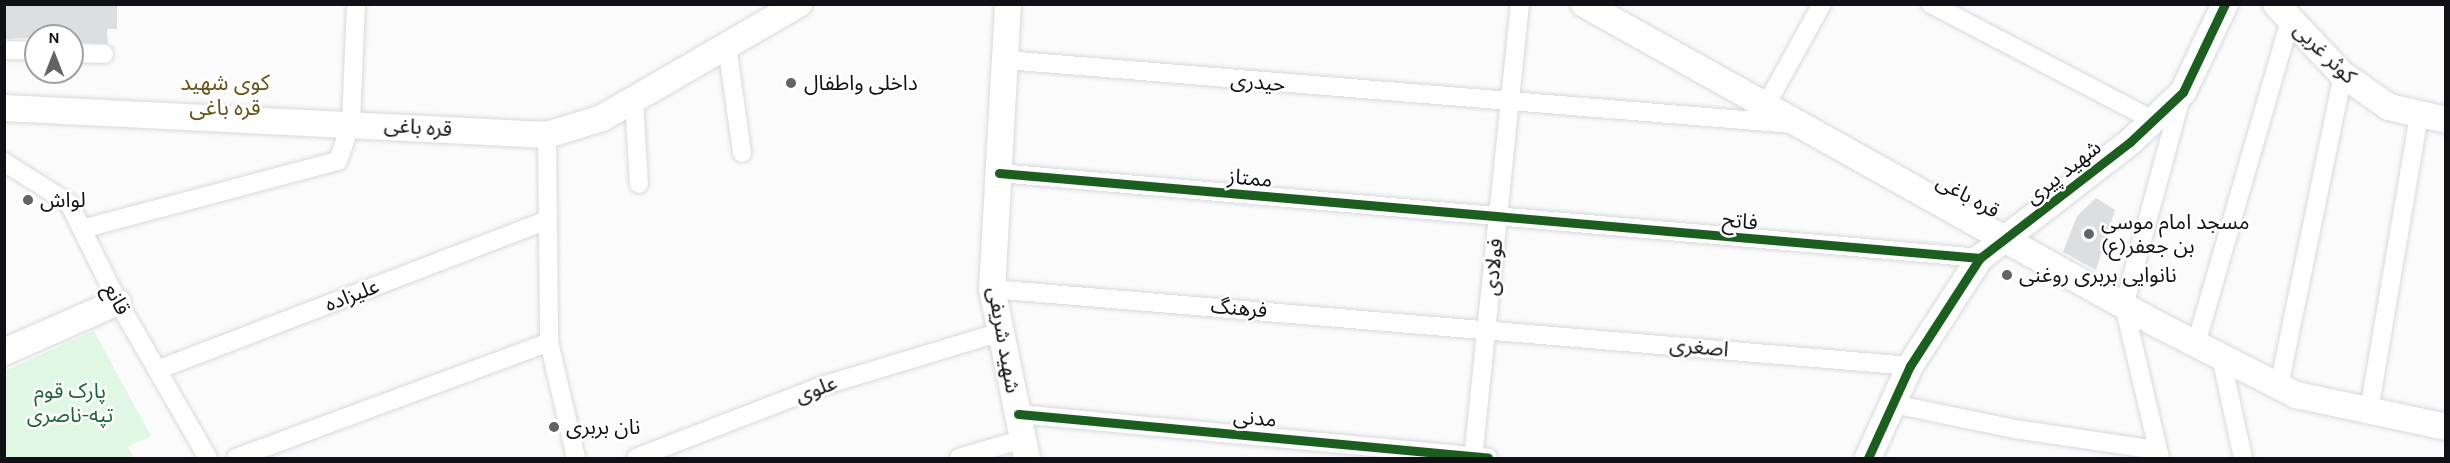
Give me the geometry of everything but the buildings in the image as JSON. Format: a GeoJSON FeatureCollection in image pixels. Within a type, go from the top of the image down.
{"type":"FeatureCollection","features":[{"type":"Feature","properties":{"kind":"main road","name":"قره باغی"},"geometry":{"type":"LineString","coordinates":[[4,108],[351,123],[547,135],[602,118],[800,4]]}},
{"type":"Feature","properties":{"kind":"main road","name":"شهید شریفى"},"geometry":{"type":"LineString","coordinates":[[1008,4],[992,289],[1025,449]]}},
{"type":"Feature","properties":{"kind":"main road","name":"قره باغی"},"geometry":{"type":"LineString","coordinates":[[1584,4],[2008,239],[2124,306],[2296,395],[2445,427]]}},
{"type":"Feature","properties":{"kind":"main road","name":"شهید پیری"},"geometry":{"type":"LineString","coordinates":[[1868,459],[1910,366],[1980,258],[2008,239],[2153,120],[2183,92],[2226,4]]}},
{"type":"Feature","properties":{"kind":"main road","name":"کوثر غربی"},"geometry":{"type":"LineString","coordinates":[[2283,12],[2343,75],[2389,107],[2419,116],[2445,120]]}},
{"type":"Feature","properties":{"kind":"main road"},"geometry":{"type":"LineString","coordinates":[[4,352],[118,302]]}},
{"type":"Feature","properties":{"kind":"street"},"geometry":{"type":"LineString","coordinates":[[82,229],[339,161],[351,123],[356,4]]}},
{"type":"Feature","properties":{"kind":"street","name":"فولادی"},"geometry":{"type":"LineString","coordinates":[[1478,458],[1487,328],[1520,4]]}},
{"type":"Feature","properties":{"kind":"street"},"geometry":{"type":"LineString","coordinates":[[1766,105],[1822,4]]}},
{"type":"Feature","properties":{"kind":"street"},"geometry":{"type":"LineString","coordinates":[[1931,4],[2153,120]]}},
{"type":"Feature","properties":{"kind":"street"},"geometry":{"type":"LineString","coordinates":[[2196,344],[2283,12]]}},
{"type":"Feature","properties":{"kind":"street"},"geometry":{"type":"LineString","coordinates":[[727,46],[742,153]]}},
{"type":"Feature","properties":{"kind":"street"},"geometry":{"type":"LineString","coordinates":[[4,50],[24,51]]}},
{"type":"Feature","properties":{"kind":"street"},"geometry":{"type":"LineString","coordinates":[[84,53],[104,54]]}},
{"type":"Feature","properties":{"kind":"street","name":"حیدری"},"geometry":{"type":"LineString","coordinates":[[1006,60],[1510,105],[1802,125]]}},
{"type":"Feature","properties":{"kind":"street"},"geometry":{"type":"LineString","coordinates":[[2278,386],[2343,75]]}},
{"type":"Feature","properties":{"kind":"street"},"geometry":{"type":"LineString","coordinates":[[1893,404],[2015,429],[2158,454],[2124,306],[2183,92]]}},
{"type":"Feature","properties":{"kind":"street"},"geometry":{"type":"LineString","coordinates":[[634,100],[639,184]]}},
{"type":"Feature","properties":{"kind":"street"},"geometry":{"type":"LineString","coordinates":[[2369,411],[2419,116]]}},
{"type":"Feature","properties":{"kind":"street"},"geometry":{"type":"LineString","coordinates":[[547,135],[549,342],[576,459]]}},
{"type":"Feature","properties":{"kind":"street","name":"قانع"},"geometry":{"type":"LineString","coordinates":[[4,162],[69,203],[118,302],[208,459]]}},
{"type":"Feature","properties":{"kind":"street","name":"ممتاز"},"geometry":{"type":"LineString","coordinates":[[999,173],[1497,220]]}},
{"type":"Feature","properties":{"kind":"street","name":"علیزاده"},"geometry":{"type":"LineString","coordinates":[[157,369],[547,220]]}},
{"type":"Feature","properties":{"kind":"street","name":"فاتح"},"geometry":{"type":"LineString","coordinates":[[1497,220],[1980,258]]}},
{"type":"Feature","properties":{"kind":"street","name":"فرهنگ"},"geometry":{"type":"LineString","coordinates":[[992,289],[1487,328]]}},
{"type":"Feature","properties":{"kind":"street","name":"اصغری"},"geometry":{"type":"LineString","coordinates":[[1487,328],[1910,366]]}},
{"type":"Feature","properties":{"kind":"street","name":"علوی"},"geometry":{"type":"LineString","coordinates":[[636,459],[822,386],[1001,332]]}},
{"type":"Feature","properties":{"kind":"street"},"geometry":{"type":"LineString","coordinates":[[236,459],[549,342]]}},
{"type":"Feature","properties":{"kind":"street"},"geometry":{"type":"LineString","coordinates":[[2221,357],[2243,459]]}},
{"type":"Feature","properties":{"kind":"street","name":"مدنی"},"geometry":{"type":"LineString","coordinates":[[1018,414],[1478,458]]}},
{"type":"Feature","properties":{"kind":"street"},"geometry":{"type":"LineString","coordinates":[[960,459],[1025,449]]}},
{"type":"Feature","properties":{"kind":"green space","name":"پارک قوم تپه-ناصری"},"geometry":{"type":"Polygon","coordinates":[[[94,331],[151,436],[128,447],[134,458],[5,458],[5,371],[94,331]]]}},
{"type":"Feature","properties":{"kind":"cycle path"},"geometry":{"type":"LineString","coordinates":[[1868,458],[1910,366],[1980,258],[2130,142],[2183,92],[2225,4]]}},
{"type":"Feature","properties":{"kind":"cycle path"},"geometry":{"type":"LineString","coordinates":[[999,173],[1980,258]]}},
{"type":"Feature","properties":{"kind":"cycle path"},"geometry":{"type":"LineString","coordinates":[[1018,414],[1488,458]]}},
{"type":"Feature","properties":{"kind":"place","name":"داخلی واطفال"},"geometry":{"type":"Point","coordinates":[791,83]}},
{"type":"Feature","properties":{"kind":"place","name":"لواش"},"geometry":{"type":"Point","coordinates":[28,200]}},
{"type":"Feature","properties":{"kind":"place","name":"مسجد امام موسی بن جعفر(ع)"},"geometry":{"type":"Point","coordinates":[2089,234]}},
{"type":"Feature","properties":{"kind":"place","name":"نانوایی بربری روغنی"},"geometry":{"type":"Point","coordinates":[2007,275]}},
{"type":"Feature","properties":{"kind":"place","name":"نان بربری"},"geometry":{"type":"Point","coordinates":[554,427]}},
{"type":"Feature","properties":{"kind":"district","name":"کوی شهید قره باغی"},"geometry":{"type":"Point","coordinates":[225,96]}}]}
